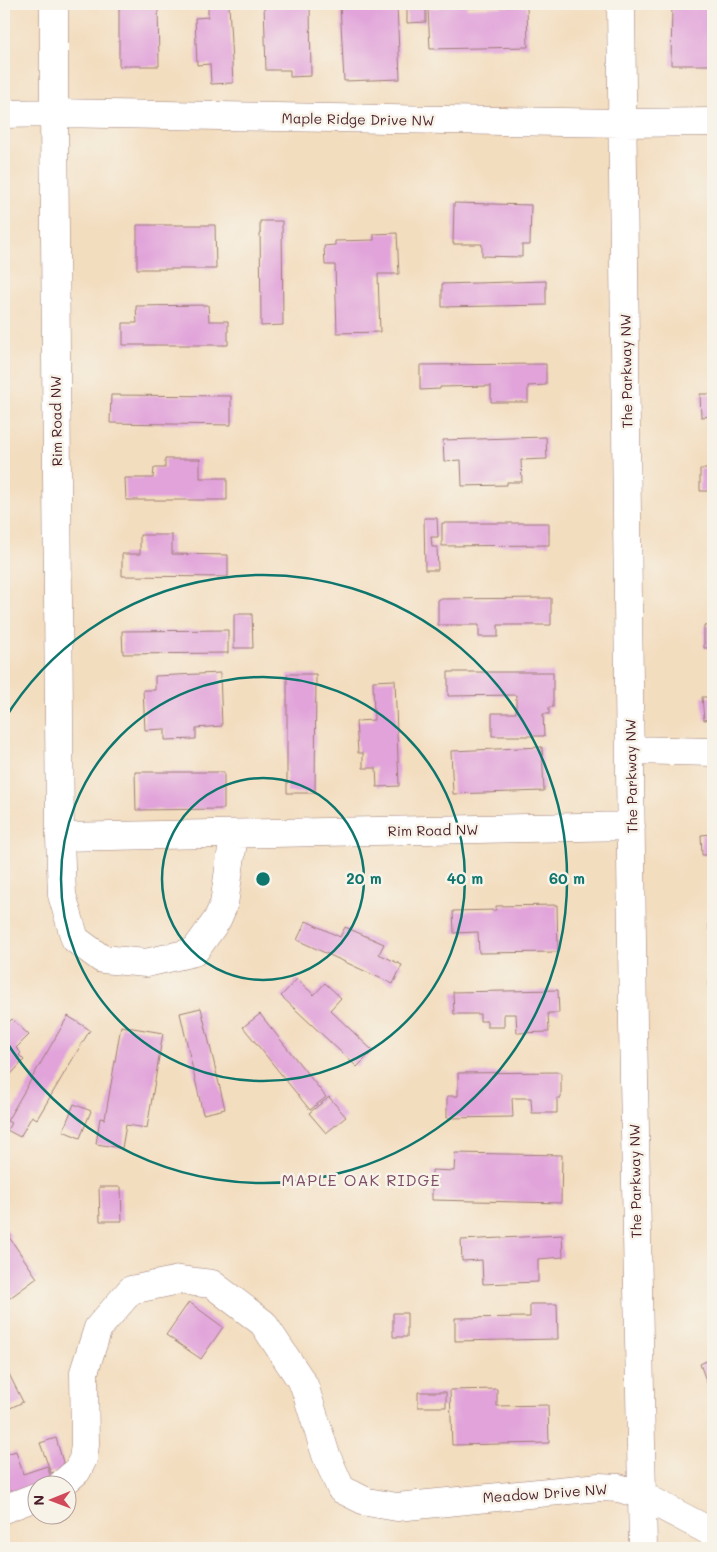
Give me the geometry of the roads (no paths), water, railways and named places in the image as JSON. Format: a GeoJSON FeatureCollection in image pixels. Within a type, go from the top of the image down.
{"type":"FeatureCollection","features":[{"type":"Feature","properties":{"kind":"street","name":"Rim Road NW"},"geometry":{"type":"LineString","coordinates":[[54,4],[60,837],[62,895],[75,939],[102,960],[146,963],[194,952],[217,920],[224,904],[234,835]]}},
{"type":"Feature","properties":{"kind":"street","name":"The Parkway NW"},"geometry":{"type":"LineString","coordinates":[[621,4],[632,1026],[643,1548]]}},
{"type":"Feature","properties":{"kind":"street","name":"Maple Ridge Drive NW"},"geometry":{"type":"LineString","coordinates":[[4,114],[54,113],[622,123],[713,122]]}},
{"type":"Feature","properties":{"kind":"street"},"geometry":{"type":"LineString","coordinates":[[630,750],[713,752]]}},
{"type":"Feature","properties":{"kind":"street","name":"Rim Road NW"},"geometry":{"type":"LineString","coordinates":[[60,837],[631,826]]}},
{"type":"Feature","properties":{"kind":"street","name":"Meadow Drive NW"},"geometry":{"type":"LineString","coordinates":[[74,1474],[83,1459],[85,1445],[84,1372],[98,1328],[131,1290],[179,1280],[212,1284],[263,1323],[304,1385],[326,1455],[341,1489],[367,1502],[397,1507],[599,1487],[619,1488],[641,1495],[713,1533]]}},
{"type":"Feature","properties":{"kind":"street"},"geometry":{"type":"LineString","coordinates":[[4,1509],[28,1500]]}},
{"type":"Feature","properties":{"kind":"district","name":"MAPLE OAK RIDGE"},"geometry":{"type":"Point","coordinates":[361,1179]}}]}
